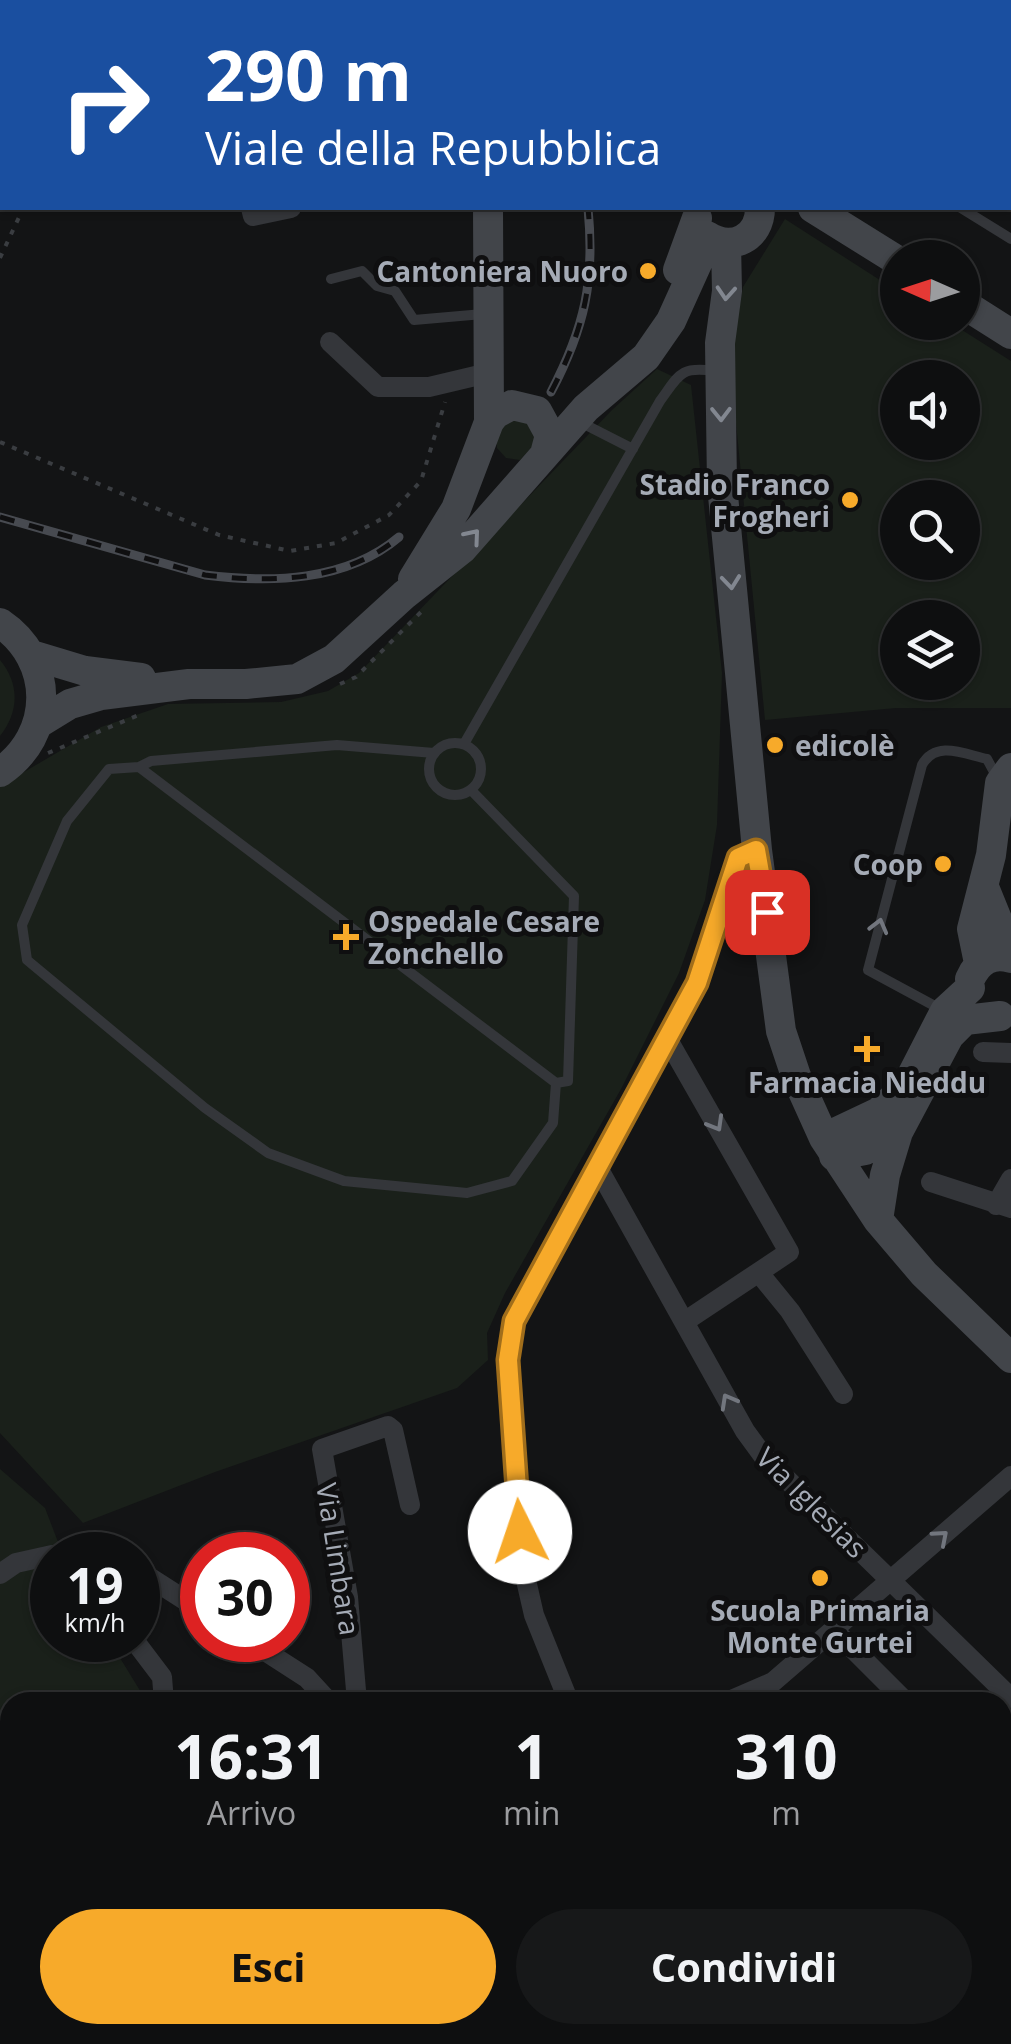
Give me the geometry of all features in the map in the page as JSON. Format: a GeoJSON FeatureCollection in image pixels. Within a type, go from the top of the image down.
{"type":"FeatureCollection","features":[{"type":"Feature","properties":{"kind":"street"},"geometry":{"type":"LineString","coordinates":[[488,210],[489,452],[500,464],[516,470],[538,460],[550,434],[536,412],[512,392],[490,362]]}},
{"type":"Feature","properties":{"kind":"street"},"geometry":{"type":"LineString","coordinates":[[662,320],[704,248],[739,242],[758,223],[760,210]]}},
{"type":"Feature","properties":{"kind":"street"},"geometry":{"type":"LineString","coordinates":[[825,210],[880,248]]}},
{"type":"Feature","properties":{"kind":"street"},"geometry":{"type":"LineString","coordinates":[[696,213],[702,230],[721,243],[727,291],[720,357],[722,485],[756,850],[782,1031],[796,1076],[829,1147],[878,1220],[924,1274],[1011,1358]]}},
{"type":"Feature","properties":{"kind":"street"},"geometry":{"type":"LineString","coordinates":[[39,723],[70,704],[102,695],[189,684],[296,678],[314,672],[352,645],[404,594],[462,549],[582,414],[646,357],[683,260],[696,213]]}},
{"type":"Feature","properties":{"kind":"street"},"geometry":{"type":"LineString","coordinates":[[980,314],[1011,334]]}},
{"type":"Feature","properties":{"kind":"street"},"geometry":{"type":"LineString","coordinates":[[662,320],[699,325],[720,357]]}},
{"type":"Feature","properties":{"kind":"street"},"geometry":{"type":"LineString","coordinates":[[330,342],[378,387],[450,383],[490,362]]}},
{"type":"Feature","properties":{"kind":"street"},"geometry":{"type":"LineString","coordinates":[[404,594],[456,509],[487,429],[503,408],[512,405],[563,417],[582,414]]}},
{"type":"Feature","properties":{"kind":"street"},"geometry":{"type":"LineString","coordinates":[[0,622],[32,655],[40,676],[42,700],[39,723],[18,758],[0,772]]}},
{"type":"Feature","properties":{"kind":"street"},"geometry":{"type":"LineString","coordinates":[[32,655],[85,671],[189,684]]}},
{"type":"Feature","properties":{"kind":"street"},"geometry":{"type":"LineString","coordinates":[[1006,776],[972,929],[972,997],[983,1010],[1006,1015]]}},
{"type":"Feature","properties":{"kind":"street"},"geometry":{"type":"LineString","coordinates":[[565,1692],[534,1616],[522,1567],[508,1360],[514,1321],[697,983],[738,858],[756,850]]}},
{"type":"Feature","properties":{"kind":"street"},"geometry":{"type":"LineString","coordinates":[[829,1147],[879,1112],[907,1085],[945,1011],[995,956],[1011,956],[984,888]]}},
{"type":"Feature","properties":{"kind":"street"},"geometry":{"type":"LineString","coordinates":[[878,1220],[884,1178],[898,1132],[949,1036],[965,1020],[1006,1015]]}},
{"type":"Feature","properties":{"kind":"street"},"geometry":{"type":"LineString","coordinates":[[668,1040],[789,1252],[684,1322]]}},
{"type":"Feature","properties":{"kind":"street"},"geometry":{"type":"LineString","coordinates":[[983,1052],[1011,1053]]}},
{"type":"Feature","properties":{"kind":"street"},"geometry":{"type":"LineString","coordinates":[[829,1147],[865,1150],[898,1132]]}},
{"type":"Feature","properties":{"kind":"street","name":"Via Iglesias"},"geometry":{"type":"LineString","coordinates":[[598,1168],[745,1431],[764,1457],[1005,1692]]}},
{"type":"Feature","properties":{"kind":"street"},"geometry":{"type":"LineString","coordinates":[[1011,1180],[1006,1209],[1011,1222]]}},
{"type":"Feature","properties":{"kind":"street"},"geometry":{"type":"LineString","coordinates":[[932,1182],[1006,1209]]}},
{"type":"Feature","properties":{"kind":"street"},"geometry":{"type":"LineString","coordinates":[[758,1272],[790,1311],[843,1394]]}},
{"type":"Feature","properties":{"kind":"street","name":"Via Limbara"},"geometry":{"type":"LineString","coordinates":[[356,1692],[348,1597],[322,1449],[388,1426],[393,1430],[410,1506]]}},
{"type":"Feature","properties":{"kind":"street"},"geometry":{"type":"LineString","coordinates":[[750,1692],[773,1682],[1006,1488]]}},
{"type":"Feature","properties":{"kind":"street"},"geometry":{"type":"LineString","coordinates":[[0,1574],[16,1563],[30,1560]]}},
{"type":"Feature","properties":{"kind":"street"},"geometry":{"type":"LineString","coordinates":[[835,1631],[896,1692]]}},
{"type":"Feature","properties":{"kind":"street"},"geometry":{"type":"LineString","coordinates":[[151,1662],[162,1677],[163,1692]]}},
{"type":"Feature","properties":{"kind":"street"},"geometry":{"type":"LineString","coordinates":[[282,1662],[320,1692]]}},
{"type":"Feature","properties":{"kind":"lane"},"geometry":{"type":"LineString","coordinates":[[964,210],[1011,239]]}},
{"type":"Feature","properties":{"kind":"lane"},"geometry":{"type":"LineString","coordinates":[[331,280],[362,271],[377,286],[395,290],[414,320],[489,314]]}},
{"type":"Feature","properties":{"kind":"lane"},"geometry":{"type":"LineString","coordinates":[[464,744],[633,448],[682,371],[720,357]]}},
{"type":"Feature","properties":{"kind":"lane"},"geometry":{"type":"LineString","coordinates":[[582,414],[633,448]]}},
{"type":"Feature","properties":{"kind":"lane"},"geometry":{"type":"LineString","coordinates":[[447,744],[464,744],[480,761],[480,777],[471,790],[456,796],[434,785],[429,769],[434,754],[447,744]]}},
{"type":"Feature","properties":{"kind":"lane"},"geometry":{"type":"LineString","coordinates":[[434,754],[337,745],[151,761],[139,767],[109,769],[67,821],[22,925],[26,960],[205,1108],[268,1154],[344,1181],[466,1193],[512,1180],[552,1123],[556,1084]]}},
{"type":"Feature","properties":{"kind":"lane"},"geometry":{"type":"LineString","coordinates":[[945,1011],[868,970],[928,754],[940,749],[988,759],[992,774],[1006,776]]}},
{"type":"Feature","properties":{"kind":"lane"},"geometry":{"type":"LineString","coordinates":[[139,767],[556,1084]]}},
{"type":"Feature","properties":{"kind":"lane"},"geometry":{"type":"LineString","coordinates":[[471,790],[574,896],[568,1080],[556,1084]]}},
{"type":"Feature","properties":{"kind":"path"},"geometry":{"type":"LineString","coordinates":[[0,258],[19,210]]}},
{"type":"Feature","properties":{"kind":"path"},"geometry":{"type":"LineString","coordinates":[[0,442],[219,535],[290,551],[336,543],[390,516],[421,480],[450,383]]}},
{"type":"Feature","properties":{"kind":"shaded area"},"geometry":{"type":"Polygon","coordinates":[[[785,219],[880,280],[880,340],[978,340],[1011,361],[1011,708],[896,708],[765,720],[730,361],[743,287],[785,219]]]}},
{"type":"Feature","properties":{"kind":"shaded area","name":"Ospedale Cesare Zonchello"},"geometry":{"type":"Polygon","coordinates":[[[657,369],[691,385],[722,673],[717,825],[705,900],[679,973],[621,1089],[505,1293],[487,1333],[488,1360],[457,1388],[215,1472],[83,1523],[0,1433],[0,786],[101,727],[168,704],[281,702],[328,691],[359,673],[612,410],[657,369]]]}},
{"type":"Feature","properties":{"kind":"shaded area"},"geometry":{"type":"Polygon","coordinates":[[[525,416],[539,440],[520,460],[506,458],[497,448],[496,429],[525,416]]]}},
{"type":"Feature","properties":{"kind":"shaded area"},"geometry":{"type":"Polygon","coordinates":[[[0,660],[11,679],[15,698],[11,717],[0,736],[0,660]]]}},
{"type":"Feature","properties":{"kind":"shaded area"},"geometry":{"type":"Polygon","coordinates":[[[0,1469],[45,1508],[54,1532],[30,1532],[30,1662],[122,1662],[141,1692],[0,1692],[0,1469]]]}},
{"type":"Feature","properties":{"kind":"railway"},"geometry":{"type":"LineString","coordinates":[[551,392],[572,346],[585,303],[590,258],[588,210]]}},
{"type":"Feature","properties":{"kind":"railway"},"geometry":{"type":"LineString","coordinates":[[0,517],[205,575],[230,578],[281,578],[331,571],[378,552],[399,537]]}},
{"type":"Feature","properties":{"kind":"place","name":"Cantoniera Nuoro"},"geometry":{"type":"Point","coordinates":[648,271]}},
{"type":"Feature","properties":{"kind":"place","name":"Stadio Franco Frogheri"},"geometry":{"type":"Point","coordinates":[850,500]}},
{"type":"Feature","properties":{"kind":"place","name":"edicolè"},"geometry":{"type":"Point","coordinates":[775,745]}},
{"type":"Feature","properties":{"kind":"place","name":"Coop"},"geometry":{"type":"Point","coordinates":[943,864]}},
{"type":"Feature","properties":{"kind":"place","name":"Ospedale Cesare Zonchello"},"geometry":{"type":"Point","coordinates":[346,937]}},
{"type":"Feature","properties":{"kind":"place","name":"Farmacia Nieddu"},"geometry":{"type":"Point","coordinates":[867,1049]}},
{"type":"Feature","properties":{"kind":"place","name":"Scuola Primaria Monte Gurtei"},"geometry":{"type":"Point","coordinates":[820,1578]}},
{"type":"Feature","properties":{"kind":"route"},"geometry":{"type":"LineString","coordinates":[[520,1532],[508,1360],[514,1321],[697,983],[738,858],[756,850],[767,912]]}}]}
